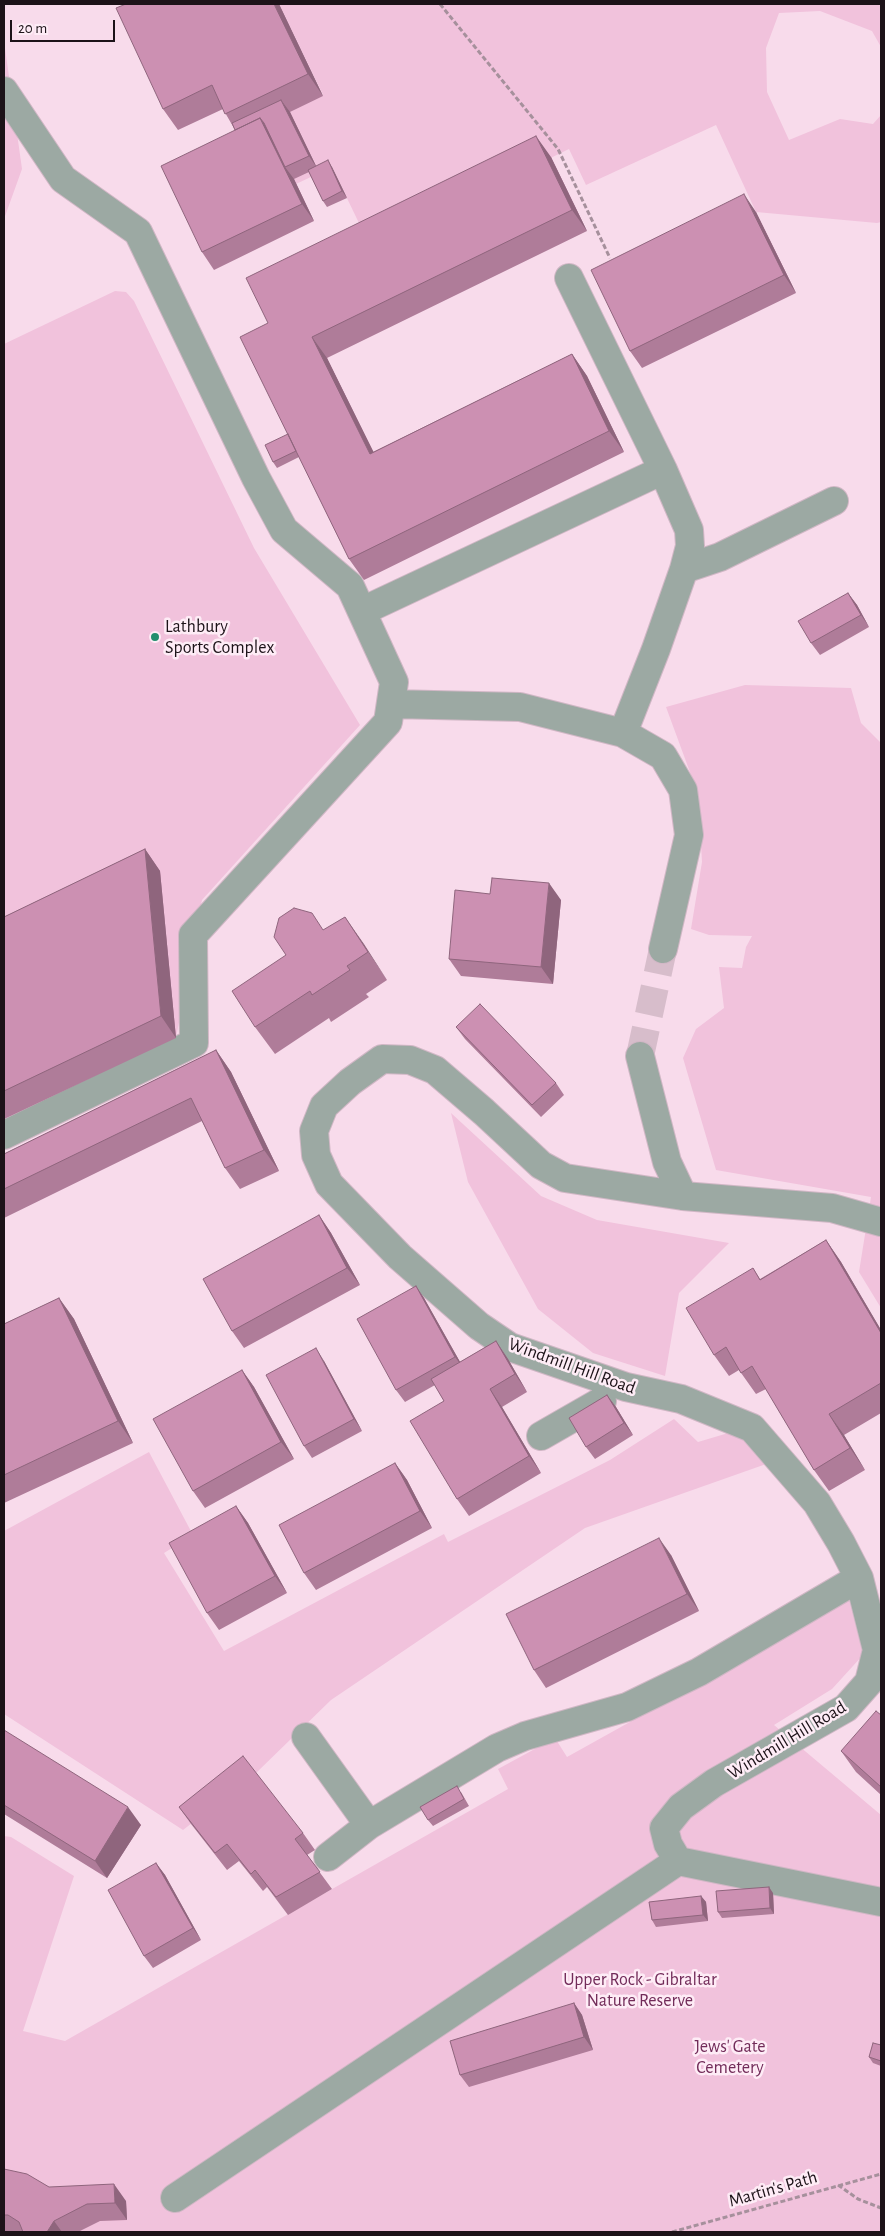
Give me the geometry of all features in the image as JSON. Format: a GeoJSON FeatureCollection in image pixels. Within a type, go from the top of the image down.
{"type":"FeatureCollection","features":[{"type":"Feature","properties":{"kind":"street"},"geometry":{"type":"LineString","coordinates":[[4,91],[63,179],[138,232],[256,478],[284,530],[350,586],[394,682],[388,722],[193,936],[194,1043],[4,1135]]}},
{"type":"Feature","properties":{"kind":"street"},"geometry":{"type":"LineString","coordinates":[[569,278],[663,470],[690,530],[690,546],[684,569],[656,649],[623,733]]}},
{"type":"Feature","properties":{"kind":"street"},"geometry":{"type":"LineString","coordinates":[[371,607],[663,470]]}},
{"type":"Feature","properties":{"kind":"street"},"geometry":{"type":"LineString","coordinates":[[684,569],[720,557],[834,501]]}},
{"type":"Feature","properties":{"kind":"street"},"geometry":{"type":"LineString","coordinates":[[390,704],[520,707],[623,733],[663,756],[683,790],[689,834],[663,949]]}},
{"type":"Feature","properties":{"kind":"street"},"geometry":{"type":"LineString","coordinates":[[640,1056],[667,1162],[683,1196]]}},
{"type":"Feature","properties":{"kind":"street","name":"Windmill Hill Road"},"geometry":{"type":"LineString","coordinates":[[678,1861],[668,1844],[664,1828],[681,1807],[714,1783],[846,1708],[869,1682],[877,1650],[859,1578],[817,1503],[752,1428],[681,1399],[626,1387],[510,1347],[479,1326],[400,1257],[329,1184],[316,1155],[314,1131],[324,1106],[350,1082],[382,1059],[410,1060],[435,1070],[541,1165],[565,1178],[683,1196],[832,1208],[881,1222]]}},
{"type":"Feature","properties":{"kind":"street"},"geometry":{"type":"LineString","coordinates":[[541,1436],[626,1387]]}},
{"type":"Feature","properties":{"kind":"street"},"geometry":{"type":"LineString","coordinates":[[328,1857],[369,1825],[497,1748],[525,1736],[627,1708],[700,1672],[859,1578]]}},
{"type":"Feature","properties":{"kind":"street"},"geometry":{"type":"LineString","coordinates":[[306,1737],[369,1825]]}},
{"type":"Feature","properties":{"kind":"street"},"geometry":{"type":"LineString","coordinates":[[175,2198],[678,1861],[881,1902]]}},
{"type":"Feature","properties":{"kind":"path"},"geometry":{"type":"LineString","coordinates":[[440,4],[558,149],[610,258]]}},
{"type":"Feature","properties":{"kind":"path","name":"Martin's Path"},"geometry":{"type":"LineString","coordinates":[[672,2232],[881,2174]]}},
{"type":"Feature","properties":{"kind":"path"},"geometry":{"type":"LineString","coordinates":[[837,2185],[858,2199],[881,2208]]}},
{"type":"Feature","properties":{"kind":"green space"},"geometry":{"type":"Polygon","coordinates":[[[279,4],[881,4],[881,47],[872,31],[820,11],[779,13],[766,48],[767,92],[789,140],[840,119],[873,124],[881,115],[881,222],[756,212],[716,125],[586,185],[569,149],[370,246],[332,167],[296,184],[294,179],[290,112],[323,95],[279,4]]]}},
{"type":"Feature","properties":{"kind":"green space"},"geometry":{"type":"Polygon","coordinates":[[[4,41],[22,169],[4,219],[4,41]]]}},
{"type":"Feature","properties":{"kind":"green space","name":"Lathbury Sports Complex"},"geometry":{"type":"Polygon","coordinates":[[[115,291],[126,292],[134,301],[254,548],[360,725],[202,900],[176,1038],[4,1119],[4,344],[115,291]]]}},
{"type":"Feature","properties":{"kind":"green space"},"geometry":{"type":"Polygon","coordinates":[[[745,685],[851,688],[861,723],[881,743],[881,1308],[859,1272],[871,1197],[716,1170],[683,1058],[696,1029],[724,1008],[719,967],[742,968],[746,947],[752,936],[709,935],[691,929],[702,862],[698,794],[666,707],[745,685]]]}},
{"type":"Feature","properties":{"kind":"green space"},"geometry":{"type":"Polygon","coordinates":[[[451,1113],[541,1196],[597,1220],[729,1243],[679,1293],[665,1376],[593,1353],[538,1309],[468,1182],[451,1113]]]}},
{"type":"Feature","properties":{"kind":"green space"},"geometry":{"type":"Polygon","coordinates":[[[674,1419],[698,1442],[735,1431],[769,1463],[585,1528],[331,1700],[255,1774],[183,1830],[4,1714],[4,1531],[149,1452],[193,1535],[164,1553],[224,1651],[444,1534],[448,1542],[610,1460],[674,1419]]]}},
{"type":"Feature","properties":{"kind":"green space","name":"Upper Rock - Gibraltar Nature Reserve"},"geometry":{"type":"Polygon","coordinates":[[[849,1600],[863,1655],[832,1689],[774,1725],[881,1815],[881,2232],[4,2232],[4,1836],[11,1837],[74,1876],[23,2031],[65,2041],[508,1789],[498,1769],[555,1738],[567,1757],[849,1600]]]}},
{"type":"Feature","properties":{"kind":"building"},"geometry":{"type":"Polygon","coordinates":[[[126,4],[274,4],[308,74],[225,114],[212,85],[163,109],[116,8],[126,4]]]}},
{"type":"Feature","properties":{"kind":"building"},"geometry":{"type":"Polygon","coordinates":[[[281,100],[309,156],[285,167],[260,118],[235,130],[232,123],[281,100]]]}},
{"type":"Feature","properties":{"kind":"building"},"geometry":{"type":"Polygon","coordinates":[[[260,118],[302,204],[202,252],[161,166],[260,118]]]}},
{"type":"Feature","properties":{"kind":"building"},"geometry":{"type":"Polygon","coordinates":[[[536,136],[572,210],[312,337],[370,454],[572,354],[609,431],[349,559],[240,337],[268,323],[246,278],[536,136]]]}},
{"type":"Feature","properties":{"kind":"building"},"geometry":{"type":"Polygon","coordinates":[[[328,160],[342,191],[323,201],[308,170],[328,160]]]}},
{"type":"Feature","properties":{"kind":"building"},"geometry":{"type":"Polygon","coordinates":[[[744,194],[784,275],[630,351],[591,270],[744,194]]]}},
{"type":"Feature","properties":{"kind":"building"},"geometry":{"type":"Polygon","coordinates":[[[288,434],[296,451],[273,462],[265,445],[288,434]]]}},
{"type":"Feature","properties":{"kind":"building"},"geometry":{"type":"Polygon","coordinates":[[[848,593],[861,615],[811,643],[798,621],[848,593]]]}},
{"type":"Feature","properties":{"kind":"building"},"geometry":{"type":"Polygon","coordinates":[[[145,849],[161,1016],[4,1091],[4,917],[145,849]]]}},
{"type":"Feature","properties":{"kind":"building"},"geometry":{"type":"Polygon","coordinates":[[[492,878],[549,883],[541,967],[449,959],[455,890],[490,894],[492,878]]]}},
{"type":"Feature","properties":{"kind":"building"},"geometry":{"type":"Polygon","coordinates":[[[294,908],[312,913],[323,930],[345,917],[368,952],[347,966],[350,970],[312,995],[310,991],[255,1027],[232,991],[286,955],[274,937],[279,918],[294,908]]]}},
{"type":"Feature","properties":{"kind":"building"},"geometry":{"type":"Polygon","coordinates":[[[480,1004],[556,1083],[532,1105],[456,1027],[480,1004]]]}},
{"type":"Feature","properties":{"kind":"building"},"geometry":{"type":"Polygon","coordinates":[[[216,1050],[264,1150],[225,1168],[191,1098],[4,1189],[4,1154],[216,1050]]]}},
{"type":"Feature","properties":{"kind":"building"},"geometry":{"type":"Polygon","coordinates":[[[319,1215],[347,1268],[232,1331],[203,1279],[319,1215]]]}},
{"type":"Feature","properties":{"kind":"building"},"geometry":{"type":"Polygon","coordinates":[[[826,1240],[881,1333],[881,1383],[829,1414],[850,1448],[814,1470],[752,1366],[741,1373],[726,1347],[714,1355],[686,1308],[753,1268],[760,1280],[826,1240]]]}},
{"type":"Feature","properties":{"kind":"building"},"geometry":{"type":"Polygon","coordinates":[[[416,1286],[455,1357],[396,1390],[357,1319],[416,1286]]]}},
{"type":"Feature","properties":{"kind":"building"},"geometry":{"type":"Polygon","coordinates":[[[59,1298],[118,1421],[4,1475],[4,1324],[59,1298]]]}},
{"type":"Feature","properties":{"kind":"building"},"geometry":{"type":"Polygon","coordinates":[[[496,1341],[515,1374],[490,1389],[529,1456],[457,1499],[410,1421],[444,1401],[431,1379],[496,1341]]]}},
{"type":"Feature","properties":{"kind":"building"},"geometry":{"type":"Polygon","coordinates":[[[316,1348],[354,1419],[304,1446],[266,1375],[316,1348]]]}},
{"type":"Feature","properties":{"kind":"building"},"geometry":{"type":"Polygon","coordinates":[[[242,1370],[281,1442],[193,1491],[153,1419],[242,1370]]]}},
{"type":"Feature","properties":{"kind":"building"},"geometry":{"type":"Polygon","coordinates":[[[607,1395],[624,1423],[586,1447],[569,1418],[607,1395]]]}},
{"type":"Feature","properties":{"kind":"building"},"geometry":{"type":"Polygon","coordinates":[[[395,1463],[420,1511],[304,1573],[279,1525],[395,1463]]]}},
{"type":"Feature","properties":{"kind":"building"},"geometry":{"type":"Polygon","coordinates":[[[236,1506],[275,1576],[207,1613],[169,1543],[236,1506]]]}},
{"type":"Feature","properties":{"kind":"building"},"geometry":{"type":"Polygon","coordinates":[[[659,1538],[687,1594],[534,1670],[506,1614],[659,1538]]]}},
{"type":"Feature","properties":{"kind":"building"},"geometry":{"type":"Polygon","coordinates":[[[876,1711],[881,1715],[881,1787],[841,1751],[876,1711]]]}},
{"type":"Feature","properties":{"kind":"building"},"geometry":{"type":"Polygon","coordinates":[[[4,1730],[128,1807],[95,1861],[4,1805],[4,1730]]]}},
{"type":"Feature","properties":{"kind":"building"},"geometry":{"type":"Polygon","coordinates":[[[243,1756],[303,1833],[295,1839],[320,1872],[276,1897],[255,1870],[251,1874],[227,1844],[215,1853],[179,1807],[243,1756]]]}},
{"type":"Feature","properties":{"kind":"building"},"geometry":{"type":"Polygon","coordinates":[[[457,1786],[464,1799],[428,1820],[420,1807],[457,1786]]]}},
{"type":"Feature","properties":{"kind":"building"},"geometry":{"type":"Polygon","coordinates":[[[156,1863],[193,1928],[144,1956],[108,1890],[156,1863]]]}},
{"type":"Feature","properties":{"kind":"building"},"geometry":{"type":"Polygon","coordinates":[[[769,1887],[770,1908],[718,1912],[716,1891],[769,1887]]]}},
{"type":"Feature","properties":{"kind":"building"},"geometry":{"type":"Polygon","coordinates":[[[701,1896],[703,1915],[652,1920],[649,1902],[701,1896]]]}},
{"type":"Feature","properties":{"kind":"building"},"geometry":{"type":"Polygon","coordinates":[[[574,2003],[584,2037],[460,2075],[450,2041],[574,2003]]]}},
{"type":"Feature","properties":{"kind":"building"},"geometry":{"type":"Polygon","coordinates":[[[873,2043],[881,2045],[881,2061],[869,2057],[873,2043]]]}},
{"type":"Feature","properties":{"kind":"building"},"geometry":{"type":"Polygon","coordinates":[[[4,2169],[27,2174],[49,2187],[114,2184],[115,2203],[87,2204],[54,2221],[47,2232],[23,2232],[19,2222],[8,2215],[4,2215],[4,2169]]]}},
{"type":"Feature","properties":{"kind":"tunnel"},"geometry":{"type":"LineString","coordinates":[[640,1056],[663,949]]}},
{"type":"Feature","properties":{"kind":"place","name":"Lathbury Sports Complex"},"geometry":{"type":"Point","coordinates":[155,637]}},
{"type":"Feature","properties":{"kind":"park label","name":"Jews' Gate Cemetery"},"geometry":{"type":"Point","coordinates":[730,2057]}}]}
